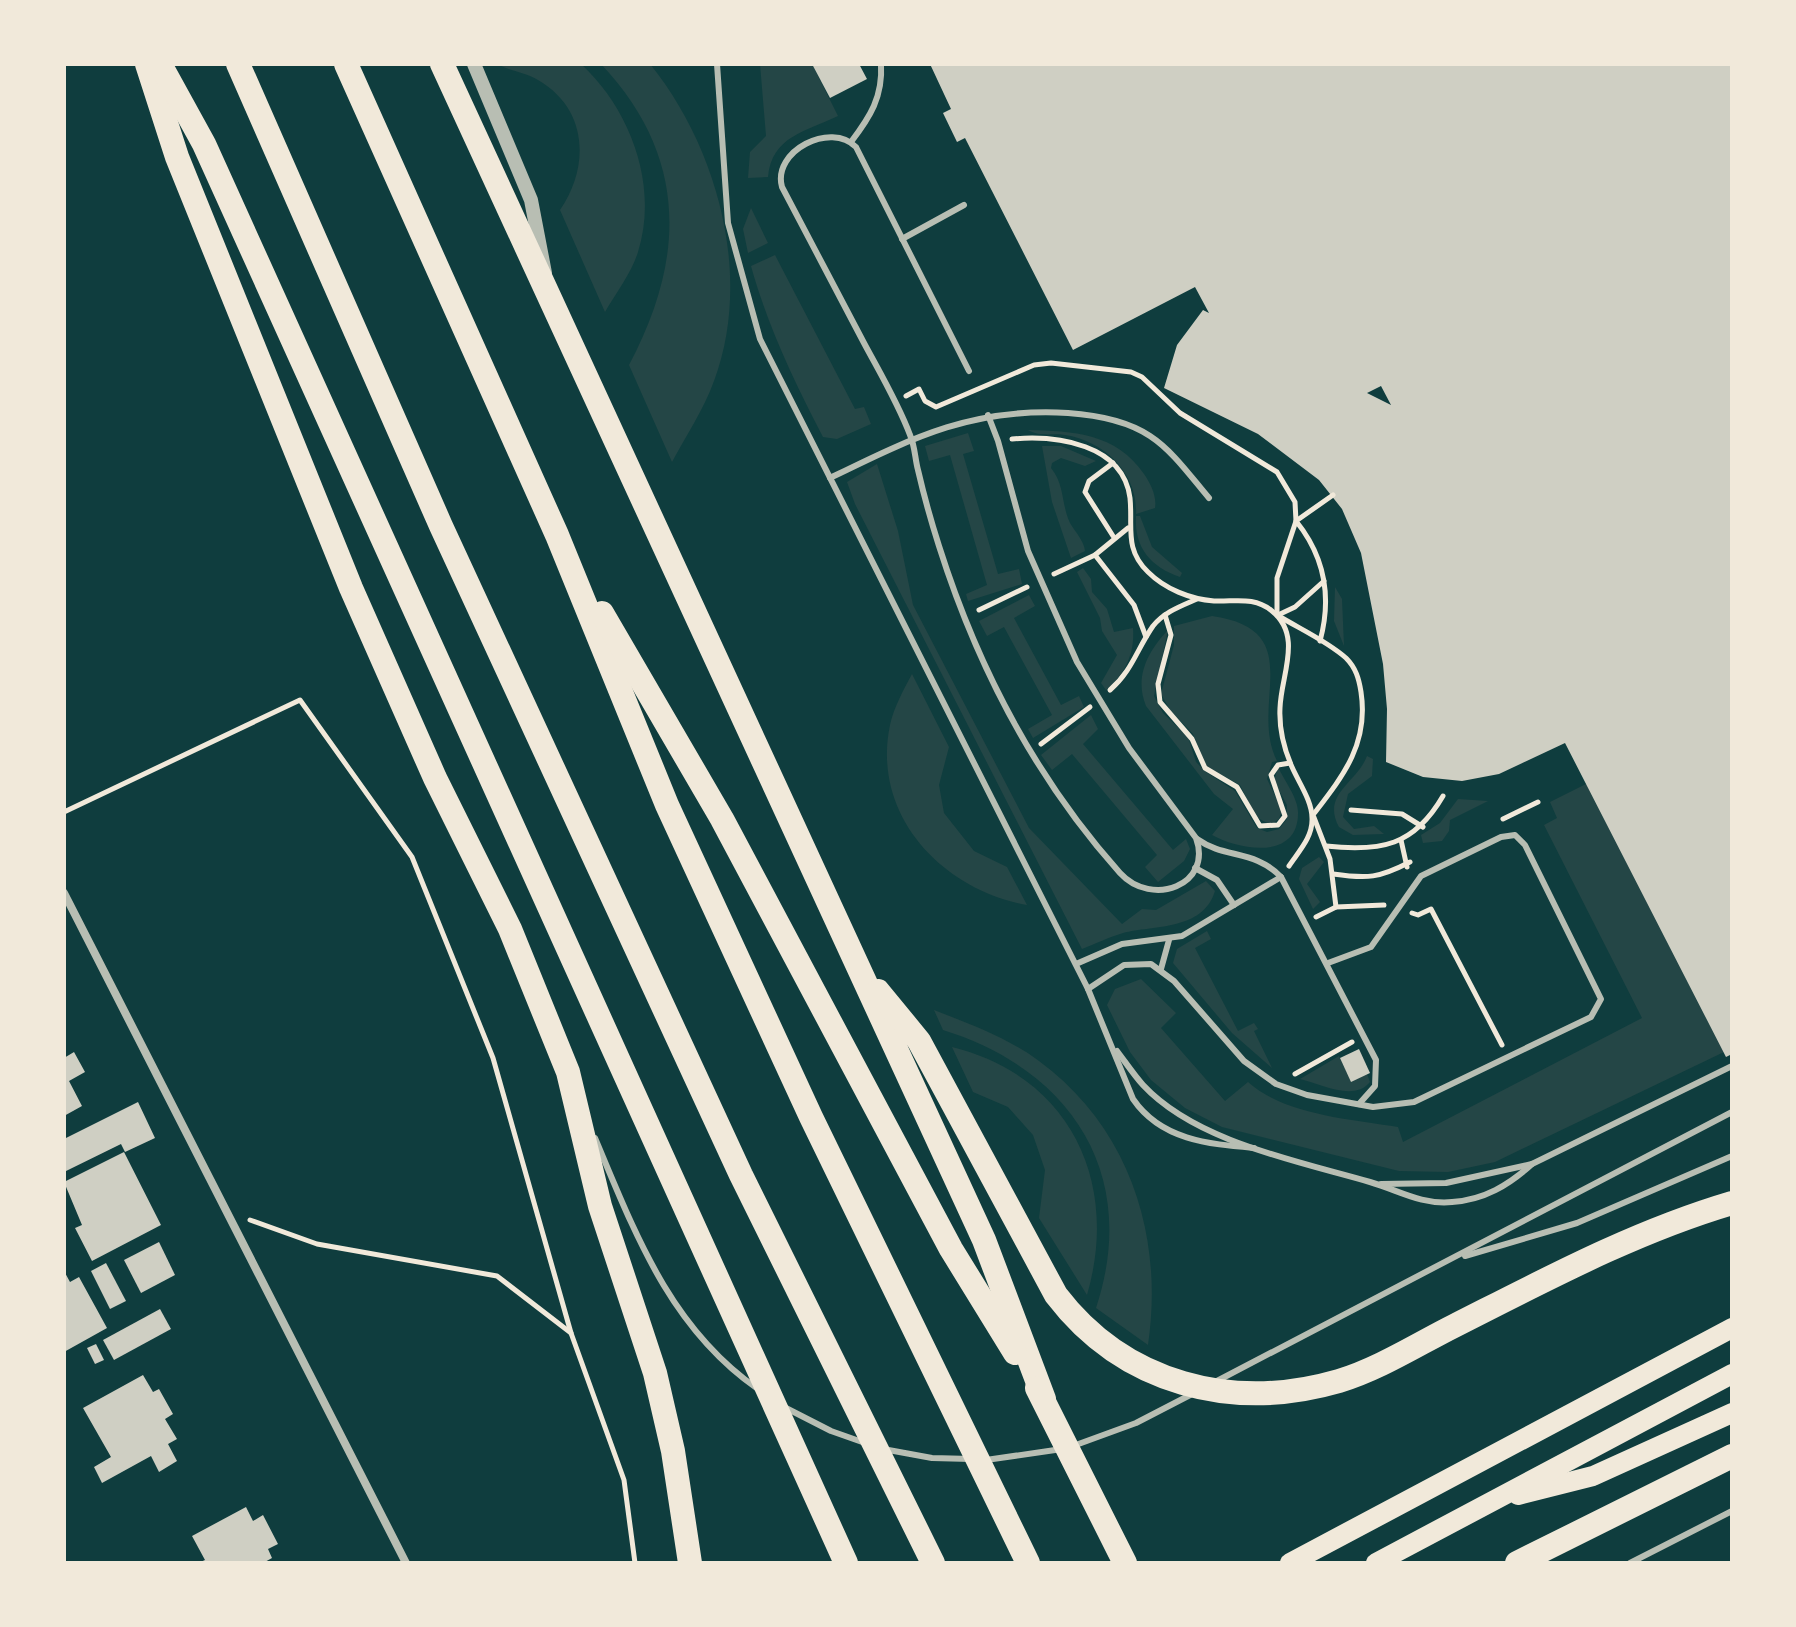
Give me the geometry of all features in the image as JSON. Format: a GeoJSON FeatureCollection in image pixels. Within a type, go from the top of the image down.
{"type":"FeatureCollection","features":[{"type":"Feature","properties":{"kind":"highway"},"geometry":{"type":"LineString","coordinates":[[147,64],[177,157],[351,588],[435,778],[510,929],[568,1072],[600,1206],[655,1373],[673,1451],[690,1563]]}},
{"type":"Feature","properties":{"kind":"highway"},"geometry":{"type":"LineString","coordinates":[[160,64],[204,144],[846,1563]]}},
{"type":"Feature","properties":{"kind":"highway"},"geometry":{"type":"LineString","coordinates":[[238,64],[441,526],[741,1175],[933,1563]]}},
{"type":"Feature","properties":{"kind":"highway"},"geometry":{"type":"LineString","coordinates":[[346,64],[557,535],[667,805],[811,1117],[1028,1563]]}},
{"type":"Feature","properties":{"kind":"highway"},"geometry":{"type":"LineString","coordinates":[[442,64],[984,1240],[1044,1399]]}},
{"type":"Feature","properties":{"kind":"highway"},"geometry":{"type":"LineString","coordinates":[[557,535],[722,819],[951,1249],[1044,1399],[1125,1563]]}},
{"type":"Feature","properties":{"kind":"highway"},"geometry":{"type":"LineString","coordinates":[[866,980],[886,998],[919,1041],[1056,1295],[1072,1316],[1091,1336],[1135,1366],[1195,1385],[1268,1392],[1341,1381],[1602,1252],[1644,1233],[1732,1203]]}},
{"type":"Feature","properties":{"kind":"highway"},"geometry":{"type":"LineString","coordinates":[[1517,1563],[1732,1456]]}},
{"type":"Feature","properties":{"kind":"main road"},"geometry":{"type":"LineString","coordinates":[[1290,1563],[1732,1328]]}},
{"type":"Feature","properties":{"kind":"main road"},"geometry":{"type":"LineString","coordinates":[[1376,1563],[1732,1374]]}},
{"type":"Feature","properties":{"kind":"main road"},"geometry":{"type":"LineString","coordinates":[[1498,1498],[1533,1493],[1593,1476],[1732,1413]]}},
{"type":"Feature","properties":{"kind":"street"},"geometry":{"type":"LineString","coordinates":[[474,64],[531,200],[547,290]]}},
{"type":"Feature","properties":{"kind":"street"},"geometry":{"type":"LineString","coordinates":[[64,893],[406,1563]]}},
{"type":"Feature","properties":{"kind":"lane"},"geometry":{"type":"LineString","coordinates":[[717,64],[722,183],[736,262],[775,376],[830,478],[1076,964],[1133,1099],[1158,1126],[1196,1141],[1254,1148],[1379,1184],[1426,1202],[1461,1201],[1494,1192],[1532,1164],[1732,1066]]}},
{"type":"Feature","properties":{"kind":"lane"},"geometry":{"type":"LineString","coordinates":[[851,142],[876,106],[881,92],[881,64]]}},
{"type":"Feature","properties":{"kind":"lane"},"geometry":{"type":"LineString","coordinates":[[969,371],[851,142],[837,136],[823,136],[786,159],[780,180],[912,438],[939,546],[963,618],[996,690],[1031,752],[1104,855],[1135,886],[1147,892],[1175,888],[1195,868],[1200,848],[1099,700],[1070,647],[1032,561],[988,415]]}},
{"type":"Feature","properties":{"kind":"lane"},"geometry":{"type":"LineString","coordinates":[[902,239],[964,205]]}},
{"type":"Feature","properties":{"kind":"lane"},"geometry":{"type":"LineString","coordinates":[[830,478],[912,438],[949,424],[1019,412],[1079,414],[1131,426],[1166,448],[1209,498]]}},
{"type":"Feature","properties":{"kind":"lane"},"geometry":{"type":"LineString","coordinates":[[1088,989],[1124,965],[1138,962],[1161,969],[1244,1061],[1276,1084],[1307,1095],[1387,1108],[1414,1102],[1591,1017],[1601,999],[1525,845],[1521,839],[1507,834],[1428,871],[1414,882],[1371,947],[1328,963]]}},
{"type":"Feature","properties":{"kind":"lane"},"geometry":{"type":"LineString","coordinates":[[1196,838],[1213,848],[1258,858],[1281,877],[1328,963],[1378,1069],[1375,1086],[1359,1104]]}},
{"type":"Feature","properties":{"kind":"lane"},"geometry":{"type":"LineString","coordinates":[[1195,868],[1217,880],[1234,905]]}},
{"type":"Feature","properties":{"kind":"lane"},"geometry":{"type":"LineString","coordinates":[[1076,964],[1122,944],[1169,940],[1281,877]]}},
{"type":"Feature","properties":{"kind":"lane"},"geometry":{"type":"LineString","coordinates":[[1161,969],[1169,940]]}},
{"type":"Feature","properties":{"kind":"lane"},"geometry":{"type":"LineString","coordinates":[[1111,1044],[1144,1086],[1168,1106],[1254,1148]]}},
{"type":"Feature","properties":{"kind":"lane"},"geometry":{"type":"LineString","coordinates":[[568,1072],[644,1256],[671,1301],[704,1342],[741,1378],[784,1408],[831,1431],[881,1448],[932,1458],[984,1460],[1036,1455],[1087,1442],[1136,1423],[1732,1112]]}},
{"type":"Feature","properties":{"kind":"lane"},"geometry":{"type":"LineString","coordinates":[[1454,1259],[1577,1223],[1732,1156]]}},
{"type":"Feature","properties":{"kind":"lane"},"geometry":{"type":"LineString","coordinates":[[1379,1184],[1446,1183],[1532,1164]]}},
{"type":"Feature","properties":{"kind":"lane"},"geometry":{"type":"LineString","coordinates":[[1630,1563],[1732,1511]]}},
{"type":"Feature","properties":{"kind":"path"},"geometry":{"type":"LineString","coordinates":[[998,441],[1038,439],[1090,448],[1113,463],[1127,487],[1129,540],[1140,563],[1170,588],[1198,599],[1258,602],[1320,641],[1354,668],[1364,718],[1353,759],[1313,815],[1308,839],[1281,877]]}},
{"type":"Feature","properties":{"kind":"path"},"geometry":{"type":"LineString","coordinates":[[1113,463],[1089,481],[1085,492],[1113,536]]}},
{"type":"Feature","properties":{"kind":"path"},"geometry":{"type":"LineString","coordinates":[[1320,641],[1327,611],[1325,580],[1315,548],[1296,521],[1333,495]]}},
{"type":"Feature","properties":{"kind":"path"},"geometry":{"type":"LineString","coordinates":[[1095,555],[1134,605],[1147,639]]}},
{"type":"Feature","properties":{"kind":"path"},"geometry":{"type":"LineString","coordinates":[[1277,615],[1304,601],[1325,580]]}},
{"type":"Feature","properties":{"kind":"path"},"geometry":{"type":"LineString","coordinates":[[1031,752],[1099,700],[1129,672],[1147,639],[1165,615],[1198,599]]}},
{"type":"Feature","properties":{"kind":"path"},"geometry":{"type":"LineString","coordinates":[[1165,615],[1171,635],[1158,684],[1160,702],[1192,739],[1205,768],[1237,787],[1260,826],[1278,825],[1285,816],[1271,775],[1278,765],[1290,763]]}},
{"type":"Feature","properties":{"kind":"path"},"geometry":{"type":"LineString","coordinates":[[1277,615],[1289,639],[1280,708],[1282,736],[1290,763],[1326,846],[1336,907]]}},
{"type":"Feature","properties":{"kind":"path"},"geometry":{"type":"LineString","coordinates":[[64,812],[300,700],[412,857],[493,1058],[571,1333],[624,1480],[635,1563]]}},
{"type":"Feature","properties":{"kind":"path"},"geometry":{"type":"LineString","coordinates":[[1326,846],[1366,848],[1401,840],[1423,827],[1443,796]]}},
{"type":"Feature","properties":{"kind":"path"},"geometry":{"type":"LineString","coordinates":[[1351,810],[1402,814],[1423,827]]}},
{"type":"Feature","properties":{"kind":"path"},"geometry":{"type":"LineString","coordinates":[[1401,840],[1414,882]]}},
{"type":"Feature","properties":{"kind":"path"},"geometry":{"type":"LineString","coordinates":[[1385,905],[1389,898]]}},
{"type":"Feature","properties":{"kind":"path"},"geometry":{"type":"LineString","coordinates":[[1306,922],[1336,907],[1385,905],[1418,915],[1431,909],[1508,1057]]}},
{"type":"Feature","properties":{"kind":"path"},"geometry":{"type":"LineString","coordinates":[[1276,1084],[1364,1035]]}},
{"type":"Feature","properties":{"kind":"path"},"geometry":{"type":"LineString","coordinates":[[228,1212],[317,1244],[497,1276],[571,1333]]}},
{"type":"Feature","properties":{"kind":"shaded area"},"geometry":{"type":"Polygon","coordinates":[[[498,64],[581,64],[614,103],[626,126],[642,175],[644,227],[635,260],[605,312],[560,210],[576,175],[579,139],[575,122],[555,92],[533,77],[498,64]]]}},
{"type":"Feature","properties":{"kind":"shaded area"},"geometry":{"type":"Polygon","coordinates":[[[601,64],[650,64],[674,97],[694,134],[722,215],[729,257],[730,299],[725,341],[710,391],[672,462],[629,365],[648,325],[661,286],[668,247],[669,209],[663,171],[650,135],[630,99],[601,64]]]}},
{"type":"Feature","properties":{"kind":"shaded area"},"geometry":{"type":"Polygon","coordinates":[[[760,64],[812,64],[838,116],[783,144],[771,163],[768,177],[748,178],[750,152],[766,136],[760,64]]]}},
{"type":"Feature","properties":{"kind":"shaded area"},"geometry":{"type":"Polygon","coordinates":[[[751,208],[768,243],[748,253],[743,229],[751,208]]]}},
{"type":"Feature","properties":{"kind":"shaded area"},"geometry":{"type":"Polygon","coordinates":[[[775,255],[855,409],[864,407],[871,424],[837,439],[823,437],[782,353],[751,266],[775,255]]]}},
{"type":"Feature","properties":{"kind":"shaded area"},"geometry":{"type":"Polygon","coordinates":[[[1028,430],[1077,434],[1107,442],[1133,460],[1147,478],[1155,508],[1136,514],[1135,499],[1125,473],[1116,461],[1093,444],[1079,438],[1028,430]]]}},
{"type":"Feature","properties":{"kind":"shaded area"},"geometry":{"type":"Polygon","coordinates":[[[968,433],[974,451],[963,454],[998,574],[1019,569],[1022,584],[968,601],[966,594],[987,585],[950,455],[929,461],[925,446],[968,433]]]}},
{"type":"Feature","properties":{"kind":"shaded area"},"geometry":{"type":"Polygon","coordinates":[[[1042,446],[1061,446],[1096,461],[1085,466],[1061,458],[1052,463],[1067,516],[1085,551],[1071,558],[1052,502],[1042,446]]]}},
{"type":"Feature","properties":{"kind":"shaded area"},"geometry":{"type":"Polygon","coordinates":[[[877,464],[898,531],[913,605],[1029,828],[1122,924],[1142,909],[1156,910],[1206,881],[1215,891],[1200,913],[1176,924],[1123,933],[1082,949],[855,504],[847,482],[877,464]]]}},
{"type":"Feature","properties":{"kind":"shaded area"},"geometry":{"type":"Polygon","coordinates":[[[1136,516],[1140,516],[1152,547],[1182,573],[1180,577],[1161,568],[1146,555],[1138,538],[1136,516]]]}},
{"type":"Feature","properties":{"kind":"shaded area"},"geometry":{"type":"Polygon","coordinates":[[[1083,568],[1091,579],[1092,592],[1107,609],[1114,632],[1133,628],[1127,663],[1106,690],[1101,683],[1117,655],[1102,631],[1100,618],[1077,572],[1083,568]]]}},
{"type":"Feature","properties":{"kind":"shaded area"},"geometry":{"type":"Polygon","coordinates":[[[1335,587],[1342,599],[1344,646],[1334,621],[1335,587]]]}},
{"type":"Feature","properties":{"kind":"shaded area"},"geometry":{"type":"Polygon","coordinates":[[[1029,595],[1035,606],[1014,618],[1061,705],[1079,696],[1084,707],[1033,738],[1028,729],[1052,715],[1004,627],[987,636],[979,621],[1029,595]]]}},
{"type":"Feature","properties":{"kind":"shaded area"},"geometry":{"type":"Polygon","coordinates":[[[1212,616],[1242,624],[1259,637],[1268,653],[1268,716],[1270,739],[1277,761],[1272,762],[1267,779],[1282,810],[1279,819],[1271,825],[1256,817],[1240,785],[1207,767],[1193,734],[1170,710],[1161,694],[1174,645],[1174,626],[1212,616]]]}},
{"type":"Feature","properties":{"kind":"shaded area"},"geometry":{"type":"Polygon","coordinates":[[[1168,630],[1154,696],[1163,713],[1188,737],[1196,762],[1235,791],[1257,828],[1267,832],[1279,829],[1287,819],[1287,805],[1274,781],[1278,767],[1298,812],[1296,827],[1289,838],[1279,845],[1266,848],[1238,845],[1212,835],[1233,809],[1214,794],[1146,706],[1143,695],[1145,665],[1168,630]]]}},
{"type":"Feature","properties":{"kind":"shaded area"},"geometry":{"type":"Polygon","coordinates":[[[912,674],[949,747],[939,785],[944,813],[974,851],[1007,867],[1027,905],[996,897],[967,883],[920,844],[903,818],[892,789],[887,758],[892,718],[912,674]]]}},
{"type":"Feature","properties":{"kind":"shaded area"},"geometry":{"type":"Polygon","coordinates":[[[1091,715],[1098,729],[1083,744],[1173,850],[1186,839],[1190,849],[1184,861],[1158,882],[1145,867],[1157,855],[1072,754],[1052,770],[1041,755],[1091,715]]]}},
{"type":"Feature","properties":{"kind":"shaded area"},"geometry":{"type":"Polygon","coordinates":[[[1367,756],[1373,759],[1372,776],[1348,794],[1343,817],[1354,829],[1374,826],[1384,834],[1353,835],[1339,827],[1334,806],[1342,789],[1367,756]]]}},
{"type":"Feature","properties":{"kind":"shaded area"},"geometry":{"type":"Polygon","coordinates":[[[1588,783],[1724,1052],[1495,1162],[1448,1172],[1399,1171],[1222,1127],[1185,1108],[1151,1080],[1130,1052],[1107,1005],[1115,989],[1141,979],[1176,1013],[1161,1028],[1225,1101],[1248,1082],[1280,1102],[1299,1109],[1398,1127],[1403,1142],[1642,1018],[1544,825],[1557,818],[1550,802],[1588,783]]]}},
{"type":"Feature","properties":{"kind":"shaded area"},"geometry":{"type":"Polygon","coordinates":[[[1458,799],[1488,801],[1450,820],[1449,831],[1442,841],[1423,843],[1421,835],[1440,823],[1458,799]]]}},
{"type":"Feature","properties":{"kind":"shaded area"},"geometry":{"type":"Polygon","coordinates":[[[1319,857],[1324,862],[1307,884],[1320,902],[1313,909],[1299,879],[1302,868],[1319,857]]]}},
{"type":"Feature","properties":{"kind":"shaded area"},"geometry":{"type":"Polygon","coordinates":[[[1207,931],[1211,939],[1195,948],[1238,1031],[1254,1023],[1258,1029],[1254,1031],[1272,1068],[1232,1033],[1173,963],[1177,949],[1207,931]]]}},
{"type":"Feature","properties":{"kind":"shaded area"},"geometry":{"type":"Polygon","coordinates":[[[934,1010],[1015,1045],[1070,1088],[1097,1118],[1118,1152],[1134,1187],[1145,1225],[1151,1264],[1152,1304],[1148,1345],[1096,1308],[1107,1260],[1109,1214],[1101,1172],[1084,1134],[1060,1100],[1028,1072],[988,1048],[943,1030],[934,1010]]]}},
{"type":"Feature","properties":{"kind":"shaded area"},"geometry":{"type":"Polygon","coordinates":[[[952,1047],[993,1061],[1028,1082],[1055,1108],[1076,1140],[1090,1175],[1096,1213],[1096,1253],[1087,1295],[1039,1218],[1045,1170],[1033,1135],[1008,1107],[973,1092],[952,1047]]]}},
{"type":"Feature","properties":{"kind":"shaded area"},"geometry":{"type":"Polygon","coordinates":[[[1339,1056],[1351,1081],[1367,1074],[1370,1082],[1355,1091],[1346,1091],[1300,1079],[1339,1056]]]}},
{"type":"Feature","properties":{"kind":"building"},"geometry":{"type":"Polygon","coordinates":[[[812,64],[859,64],[867,79],[830,98],[812,64]]]}},
{"type":"Feature","properties":{"kind":"building"},"geometry":{"type":"Polygon","coordinates":[[[930,64],[1732,64],[1732,1054],[1726,1057],[1565,743],[1499,774],[1462,781],[1423,777],[1386,762],[1387,709],[1383,664],[1361,553],[1342,509],[1319,480],[1258,434],[1164,388],[1177,345],[1203,310],[1209,313],[1195,287],[1073,350],[965,138],[957,142],[943,113],[951,109],[930,64]],[[1381,386],[1367,393],[1391,405],[1381,386]]]}},
{"type":"Feature","properties":{"kind":"building"},"geometry":{"type":"Polygon","coordinates":[[[1359,1049],[1370,1073],[1351,1082],[1340,1058],[1359,1049]]]}},
{"type":"Feature","properties":{"kind":"building"},"geometry":{"type":"Polygon","coordinates":[[[74,1052],[85,1072],[69,1081],[82,1106],[64,1116],[64,1058],[74,1052]]]}},
{"type":"Feature","properties":{"kind":"building"},"geometry":{"type":"Polygon","coordinates":[[[138,1102],[155,1138],[125,1152],[121,1144],[64,1172],[64,1139],[138,1102]]]}},
{"type":"Feature","properties":{"kind":"building"},"geometry":{"type":"Polygon","coordinates":[[[124,1152],[161,1225],[92,1261],[75,1228],[82,1225],[64,1182],[124,1152]]]}},
{"type":"Feature","properties":{"kind":"building"},"geometry":{"type":"Polygon","coordinates":[[[159,1242],[175,1275],[141,1293],[124,1260],[159,1242]]]}},
{"type":"Feature","properties":{"kind":"building"},"geometry":{"type":"Polygon","coordinates":[[[106,1263],[126,1301],[110,1309],[91,1271],[106,1263]]]}},
{"type":"Feature","properties":{"kind":"building"},"geometry":{"type":"Polygon","coordinates":[[[64,1271],[70,1282],[79,1277],[107,1328],[64,1352],[64,1271]]]}},
{"type":"Feature","properties":{"kind":"building"},"geometry":{"type":"Polygon","coordinates":[[[160,1309],[171,1329],[114,1360],[103,1340],[160,1309]]]}},
{"type":"Feature","properties":{"kind":"building"},"geometry":{"type":"Polygon","coordinates":[[[96,1344],[104,1360],[95,1364],[87,1348],[96,1344]]]}},
{"type":"Feature","properties":{"kind":"building"},"geometry":{"type":"Polygon","coordinates":[[[143,1375],[153,1392],[159,1389],[173,1414],[165,1419],[177,1439],[168,1444],[177,1461],[159,1472],[151,1456],[102,1483],[94,1467],[111,1457],[83,1408],[143,1375]]]}},
{"type":"Feature","properties":{"kind":"building"},"geometry":{"type":"Polygon","coordinates":[[[246,1507],[253,1521],[263,1515],[278,1544],[268,1549],[272,1558],[263,1563],[198,1563],[205,1560],[192,1536],[246,1507]]]}}]}
